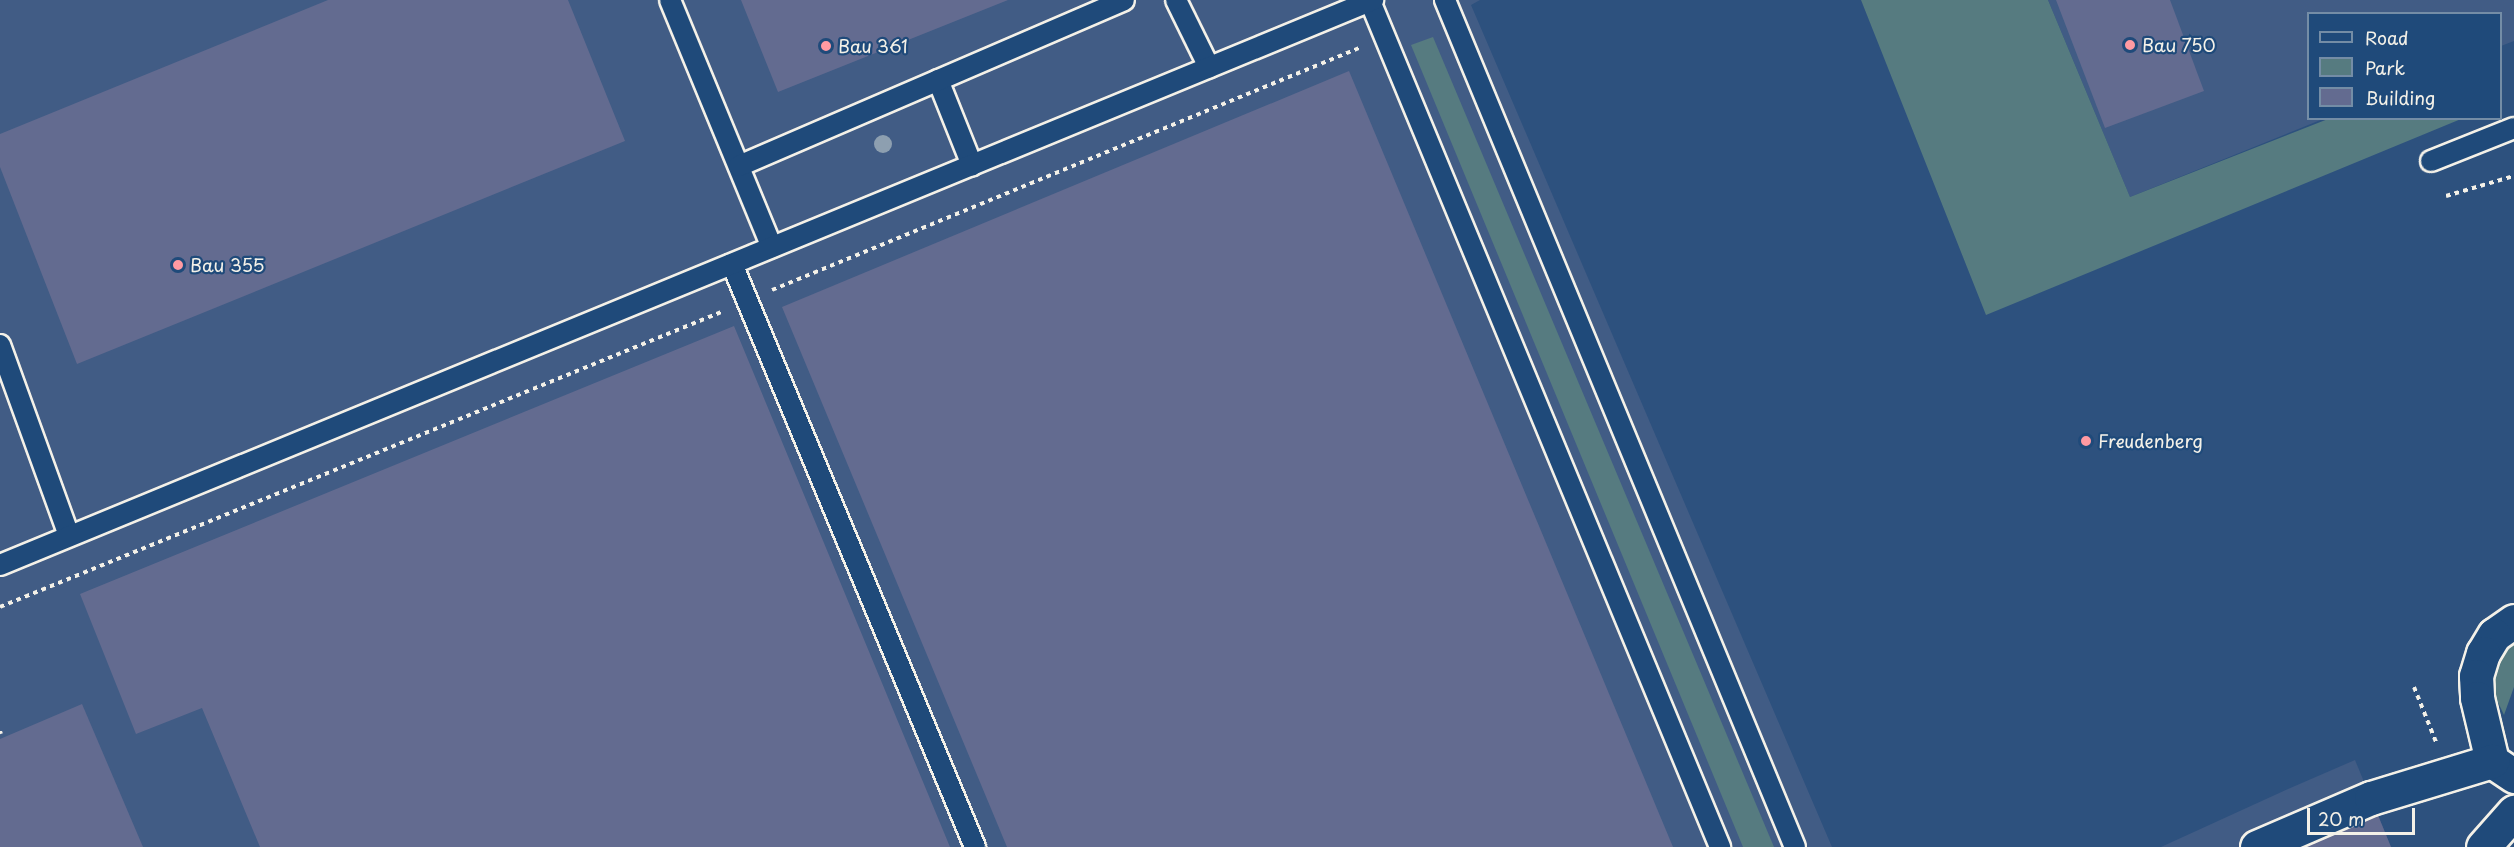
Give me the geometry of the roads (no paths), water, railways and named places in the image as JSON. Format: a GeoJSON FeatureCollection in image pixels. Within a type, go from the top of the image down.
{"type":"FeatureCollection","features":[{"type":"Feature","properties":{"kind":"street"},"geometry":{"type":"LineString","coordinates":[[2258,847],[2371,798],[2503,769],[2477,698],[2476,676],[2483,653],[2494,635],[2514,621]]}},
{"type":"Feature","properties":{"kind":"street"},"geometry":{"type":"LineString","coordinates":[[2483,847],[2514,812]]}},
{"type":"Feature","properties":{"kind":"lane"},"geometry":{"type":"LineString","coordinates":[[670,0],[772,247]]}},
{"type":"Feature","properties":{"kind":"lane"},"geometry":{"type":"LineString","coordinates":[[739,166],[1124,0]]}},
{"type":"Feature","properties":{"kind":"lane"},"geometry":{"type":"LineString","coordinates":[[1176,0],[1209,67]]}},
{"type":"Feature","properties":{"kind":"lane"},"geometry":{"type":"LineString","coordinates":[[1445,0],[1796,847]]}},
{"type":"Feature","properties":{"kind":"lane"},"geometry":{"type":"LineString","coordinates":[[0,564],[1372,1],[1720,847]]}},
{"type":"Feature","properties":{"kind":"lane"},"geometry":{"type":"LineString","coordinates":[[938,80],[972,165]]}},
{"type":"Feature","properties":{"kind":"lane"},"geometry":{"type":"LineString","coordinates":[[2432,161],[2514,128]]}},
{"type":"Feature","properties":{"kind":"lane"},"geometry":{"type":"LineString","coordinates":[[732,264],[975,847]]}},
{"type":"Feature","properties":{"kind":"lane"},"geometry":{"type":"LineString","coordinates":[[0,345],[69,536]]}},
{"type":"Feature","properties":{"kind":"place","name":"Bau 750"},"geometry":{"type":"Point","coordinates":[2130,45]}},
{"type":"Feature","properties":{"kind":"place","name":"Bau 361"},"geometry":{"type":"Point","coordinates":[826,46]}},
{"type":"Feature","properties":{"kind":"place","name":"Bau 355"},"geometry":{"type":"Point","coordinates":[178,265]}},
{"type":"Feature","properties":{"kind":"place","name":"Freudenberg"},"geometry":{"type":"Point","coordinates":[2086,441]}}]}
